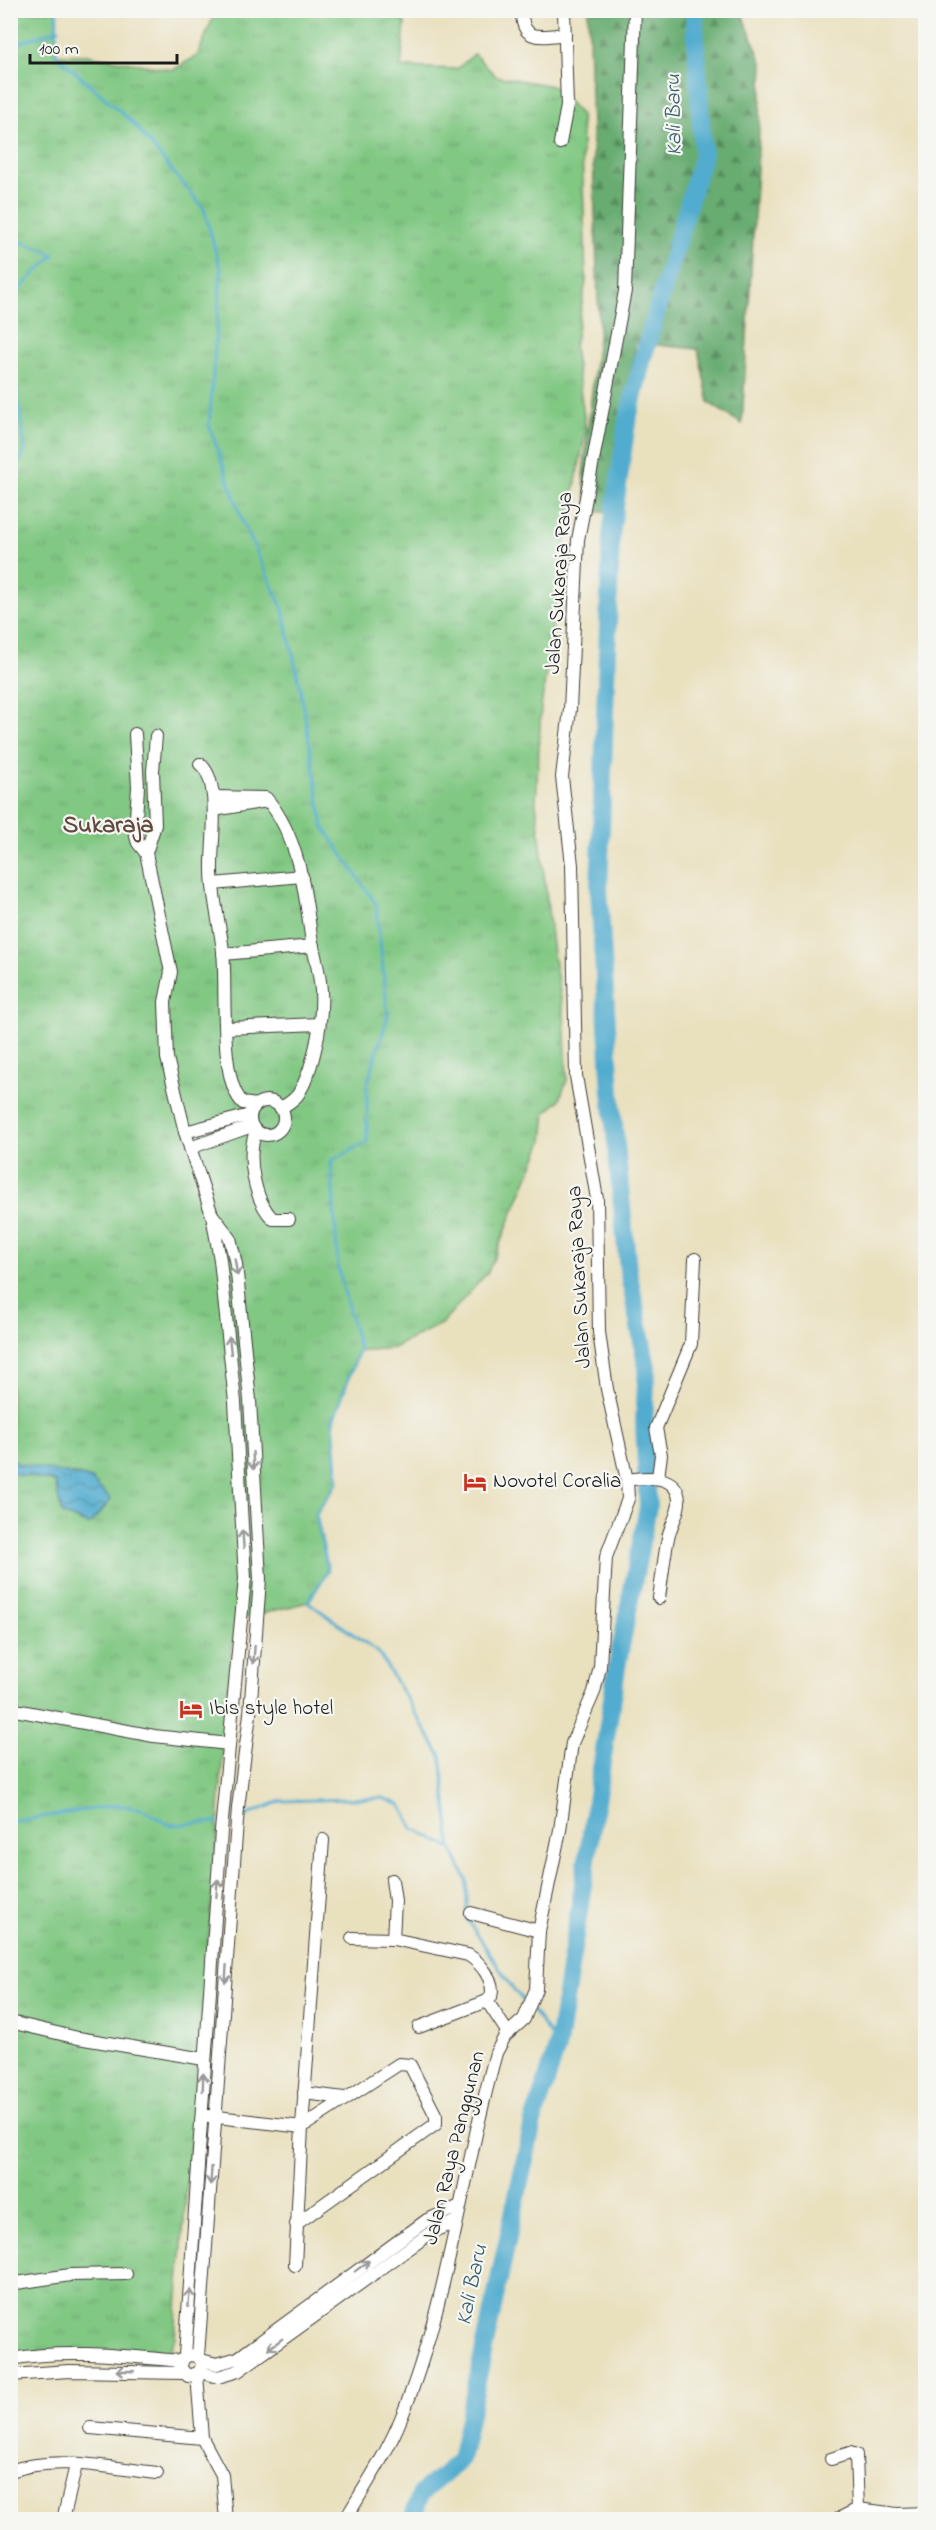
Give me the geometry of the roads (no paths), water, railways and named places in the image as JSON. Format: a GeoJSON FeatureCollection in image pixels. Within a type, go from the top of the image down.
{"type":"FeatureCollection","features":[{"type":"Feature","properties":{"kind":"street"},"geometry":{"type":"LineString","coordinates":[[522,10],[523,29],[526,33],[546,36],[565,34]]}},
{"type":"Feature","properties":{"kind":"street"},"geometry":{"type":"LineString","coordinates":[[560,143],[567,106],[564,10]]}},
{"type":"Feature","properties":{"kind":"street","name":"Jalan Sukaraja Raya"},"geometry":{"type":"LineString","coordinates":[[572,1743],[599,1673],[606,1557],[626,1511],[632,1479],[601,1355],[597,1198],[578,1089],[572,865],[562,777],[571,699],[578,540],[588,476],[614,361],[626,273],[635,10]]}},
{"type":"Feature","properties":{"kind":"street"},"geometry":{"type":"LineString","coordinates":[[135,734],[138,787],[135,833],[138,843],[146,853],[171,972],[165,1002],[165,1033],[175,1095],[212,1215],[236,1402],[246,1578],[224,1807],[204,2059],[192,2365],[202,2439],[222,2475],[226,2520]]}},
{"type":"Feature","properties":{"kind":"street"},"geometry":{"type":"LineString","coordinates":[[146,853],[155,825],[153,771],[156,736]]}},
{"type":"Feature","properties":{"kind":"street"},"geometry":{"type":"LineString","coordinates":[[190,1148],[253,1119],[269,1101],[281,1108],[284,1122],[276,1133],[269,1135],[253,1119],[233,1090],[226,1028],[224,954],[213,884],[214,797],[206,769],[200,764]]}},
{"type":"Feature","properties":{"kind":"street"},"geometry":{"type":"LineString","coordinates":[[214,797],[255,797],[268,800],[281,818],[302,876],[321,991],[319,1024],[316,1043],[302,1086],[295,1098],[281,1108]]}},
{"type":"Feature","properties":{"kind":"street"},"geometry":{"type":"LineString","coordinates":[[214,810],[256,805],[268,800]]}},
{"type":"Feature","properties":{"kind":"street"},"geometry":{"type":"LineString","coordinates":[[213,884],[302,876]]}},
{"type":"Feature","properties":{"kind":"street"},"geometry":{"type":"LineString","coordinates":[[224,954],[313,946]]}},
{"type":"Feature","properties":{"kind":"street"},"geometry":{"type":"LineString","coordinates":[[226,1028],[319,1024]]}},
{"type":"Feature","properties":{"kind":"street"},"geometry":{"type":"LineString","coordinates":[[185,1132],[253,1119]]}},
{"type":"Feature","properties":{"kind":"street"},"geometry":{"type":"LineString","coordinates":[[253,1119],[251,1161],[262,1201],[273,1219],[289,1219]]}},
{"type":"Feature","properties":{"kind":"street"},"geometry":{"type":"LineString","coordinates":[[192,2365],[215,2117],[238,1808],[251,1696],[260,1579],[250,1400],[236,1264],[230,1238],[212,1215]]}},
{"type":"Feature","properties":{"kind":"street"},"geometry":{"type":"LineString","coordinates":[[656,1477],[661,1455],[656,1428],[691,1344],[695,1259]]}},
{"type":"Feature","properties":{"kind":"street"},"geometry":{"type":"LineString","coordinates":[[632,1479],[656,1477],[672,1486],[679,1503],[668,1539],[659,1598]]}},
{"type":"Feature","properties":{"kind":"street"},"geometry":{"type":"LineString","coordinates":[[246,1578],[260,1579]]}},
{"type":"Feature","properties":{"kind":"street"},"geometry":{"type":"LineString","coordinates":[[235,1696],[251,1696]]}},
{"type":"Feature","properties":{"kind":"street"},"geometry":{"type":"LineString","coordinates":[[10,1709],[154,1736],[230,1744]]}},
{"type":"Feature","properties":{"kind":"street","name":"Jalan Raya Panggunan"},"geometry":{"type":"LineString","coordinates":[[345,2520],[403,2414],[431,2328],[493,2064],[500,2043],[524,2019],[533,2003],[537,1989],[539,1930],[560,1830],[572,1743]]}},
{"type":"Feature","properties":{"kind":"street"},"geometry":{"type":"LineString","coordinates":[[295,2265],[304,2093],[323,1840]]}},
{"type":"Feature","properties":{"kind":"street"},"geometry":{"type":"LineString","coordinates":[[392,1880],[395,1901],[393,1939]]}},
{"type":"Feature","properties":{"kind":"street"},"geometry":{"type":"LineString","coordinates":[[471,1913],[539,1930]]}},
{"type":"Feature","properties":{"kind":"street"},"geometry":{"type":"LineString","coordinates":[[352,1938],[393,1939],[468,1955],[477,1960],[493,1991],[487,2001],[419,2026]]}},
{"type":"Feature","properties":{"kind":"street"},"geometry":{"type":"LineString","coordinates":[[487,2001],[508,2033]]}},
{"type":"Feature","properties":{"kind":"street"},"geometry":{"type":"LineString","coordinates":[[10,2022],[78,2038],[204,2059]]}},
{"type":"Feature","properties":{"kind":"street"},"geometry":{"type":"LineString","coordinates":[[202,2115],[302,2127],[399,2064],[410,2066],[437,2120],[429,2130],[296,2224]]}},
{"type":"Feature","properties":{"kind":"street"},"geometry":{"type":"LineString","coordinates":[[304,2093],[344,2098]]}},
{"type":"Feature","properties":{"kind":"street"},"geometry":{"type":"LineString","coordinates":[[319,2306],[427,2220],[460,2206]]}},
{"type":"Feature","properties":{"kind":"street"},"geometry":{"type":"LineString","coordinates":[[10,2375],[217,2364],[238,2358],[429,2234],[456,2221]]}},
{"type":"Feature","properties":{"kind":"street"},"geometry":{"type":"LineString","coordinates":[[10,2284],[70,2275],[126,2274]]}},
{"type":"Feature","properties":{"kind":"street"},"geometry":{"type":"LineString","coordinates":[[10,2359],[33,2355],[80,2354],[192,2365]]}},
{"type":"Feature","properties":{"kind":"street"},"geometry":{"type":"LineString","coordinates":[[90,2428],[202,2439]]}},
{"type":"Feature","properties":{"kind":"street"},"geometry":{"type":"LineString","coordinates":[[831,2459],[850,2453],[856,2455],[858,2509]]}},
{"type":"Feature","properties":{"kind":"street"},"geometry":{"type":"LineString","coordinates":[[10,2471],[31,2464],[53,2462],[157,2473]]}},
{"type":"Feature","properties":{"kind":"street"},"geometry":{"type":"LineString","coordinates":[[63,2520],[76,2465]]}},
{"type":"Feature","properties":{"kind":"street"},"geometry":{"type":"LineString","coordinates":[[836,2520],[858,2509],[897,2514],[926,2513]]}},
{"type":"Feature","properties":{"kind":"water"},"geometry":{"type":"Polygon","coordinates":[[[10,1457],[19,1464],[90,1478],[111,1500],[89,1525],[62,1514],[55,1482],[11,1473],[10,1457]]]}},
{"type":"Feature","properties":{"kind":"waterway"},"geometry":{"type":"LineString","coordinates":[[57,10],[56,55],[132,122],[204,209],[221,271],[209,425],[242,520],[283,610],[300,686],[323,826],[376,904],[388,1016],[367,1085],[367,1142],[331,1161],[338,1267],[359,1350],[333,1421],[338,1481],[316,1514],[328,1571],[308,1602],[378,1652],[441,1756],[451,1848]]}},
{"type":"Feature","properties":{"kind":"waterway","name":"Kali Baru"},"geometry":{"type":"LineString","coordinates":[[412,2520],[421,2493],[460,2460],[533,2122],[558,2045],[617,1667],[648,1507],[644,1421],[647,1368],[628,1270],[611,1093],[599,890],[611,535],[627,422],[643,358],[703,155],[694,10]]}},
{"type":"Feature","properties":{"kind":"waterway"},"geometry":{"type":"LineString","coordinates":[[10,46],[59,29]]}},
{"type":"Feature","properties":{"kind":"waterway"},"geometry":{"type":"LineString","coordinates":[[10,237],[54,255],[10,298]]}},
{"type":"Feature","properties":{"kind":"waterway"},"geometry":{"type":"LineString","coordinates":[[10,342],[25,451],[10,479]]}},
{"type":"Feature","properties":{"kind":"waterway"},"geometry":{"type":"LineString","coordinates":[[240,1818],[281,1801],[383,1798],[401,1805],[413,1828],[451,1848],[467,1881],[467,1919],[511,1986],[526,2004]]}},
{"type":"Feature","properties":{"kind":"waterway"},"geometry":{"type":"LineString","coordinates":[[10,1822],[118,1805],[142,1809],[169,1825],[218,1822]]}},
{"type":"Feature","properties":{"kind":"waterway"},"geometry":{"type":"LineString","coordinates":[[531,2009],[558,2045]]}},
{"type":"Feature","properties":{"kind":"place","name":"Novotel Coralia"},"geometry":{"type":"Point","coordinates":[475,1482]}},
{"type":"Feature","properties":{"kind":"place","name":"Ibis style hotel"},"geometry":{"type":"Point","coordinates":[191,1709]}},
{"type":"Feature","properties":{"kind":"district","name":"Sukaraja"},"geometry":{"type":"Point","coordinates":[108,826]}}]}
